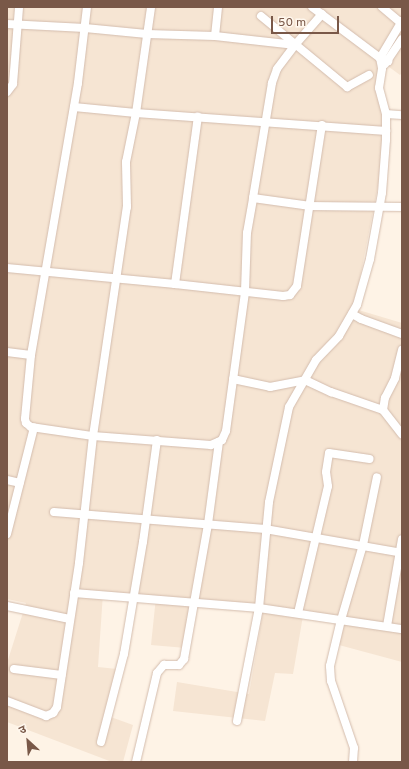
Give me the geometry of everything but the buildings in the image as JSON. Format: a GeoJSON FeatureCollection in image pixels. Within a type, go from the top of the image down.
{"type":"FeatureCollection","features":[{"type":"Feature","properties":{"kind":"street"},"geometry":{"type":"LineString","coordinates":[[7,92],[13,84],[16,25],[19,7]]}},
{"type":"Feature","properties":{"kind":"street"},"geometry":{"type":"LineString","coordinates":[[87,7],[74,107],[31,354],[25,419],[31,427],[94,436],[211,445],[219,442]]}},
{"type":"Feature","properties":{"kind":"street"},"geometry":{"type":"LineString","coordinates":[[7,701],[46,716],[53,713],[57,707],[127,207],[126,162],[136,113],[151,7]]}},
{"type":"Feature","properties":{"kind":"street"},"geometry":{"type":"LineString","coordinates":[[215,36],[218,7]]}},
{"type":"Feature","properties":{"kind":"street"},"geometry":{"type":"LineString","coordinates":[[312,7],[384,59]]}},
{"type":"Feature","properties":{"kind":"street"},"geometry":{"type":"LineString","coordinates":[[237,721],[259,608],[265,529],[269,502],[290,407],[316,360],[339,336],[357,305],[370,260],[380,206],[386,130],[386,114],[379,88],[384,59],[394,34],[401,22],[382,7]]}},
{"type":"Feature","properties":{"kind":"street"},"geometry":{"type":"LineString","coordinates":[[136,762],[157,673],[164,665],[179,665],[182,662],[194,603],[208,524],[219,442],[226,431],[245,292],[247,233],[272,83],[278,69],[295,45],[322,14]]}},
{"type":"Feature","properties":{"kind":"street"},"geometry":{"type":"LineString","coordinates":[[261,16],[347,87],[369,75]]}},
{"type":"Feature","properties":{"kind":"street"},"geometry":{"type":"LineString","coordinates":[[7,24],[85,28],[147,34],[215,36],[295,45]]}},
{"type":"Feature","properties":{"kind":"street"},"geometry":{"type":"LineString","coordinates":[[384,59],[402,39],[394,34]]}},
{"type":"Feature","properties":{"kind":"street"},"geometry":{"type":"LineString","coordinates":[[74,107],[136,113],[386,130]]}},
{"type":"Feature","properties":{"kind":"street"},"geometry":{"type":"LineString","coordinates":[[386,114],[402,115]]}},
{"type":"Feature","properties":{"kind":"street"},"geometry":{"type":"LineString","coordinates":[[176,284],[198,117]]}},
{"type":"Feature","properties":{"kind":"street"},"geometry":{"type":"LineString","coordinates":[[7,268],[283,296],[290,295],[294,292],[297,286],[322,125]]}},
{"type":"Feature","properties":{"kind":"street"},"geometry":{"type":"LineString","coordinates":[[253,198],[310,206],[402,207]]}},
{"type":"Feature","properties":{"kind":"street"},"geometry":{"type":"LineString","coordinates":[[352,314],[361,319],[402,334]]}},
{"type":"Feature","properties":{"kind":"street"},"geometry":{"type":"LineString","coordinates":[[383,410],[385,398],[395,378],[402,350]]}},
{"type":"Feature","properties":{"kind":"street"},"geometry":{"type":"LineString","coordinates":[[7,352],[31,354]]}},
{"type":"Feature","properties":{"kind":"street"},"geometry":{"type":"LineString","coordinates":[[233,379],[270,387],[305,380],[331,392],[383,410],[402,434]]}},
{"type":"Feature","properties":{"kind":"street"},"geometry":{"type":"LineString","coordinates":[[7,534],[34,427]]}},
{"type":"Feature","properties":{"kind":"street"},"geometry":{"type":"LineString","coordinates":[[101,742],[121,666],[146,519],[157,440]]}},
{"type":"Feature","properties":{"kind":"street"},"geometry":{"type":"LineString","coordinates":[[298,613],[328,486],[326,472],[329,453],[370,459]]}},
{"type":"Feature","properties":{"kind":"street"},"geometry":{"type":"LineString","coordinates":[[353,762],[354,748],[331,681],[330,674],[332,658],[341,620],[362,545],[377,477]]}},
{"type":"Feature","properties":{"kind":"street"},"geometry":{"type":"LineString","coordinates":[[7,480],[20,483]]}},
{"type":"Feature","properties":{"kind":"street"},"geometry":{"type":"LineString","coordinates":[[54,512],[265,529],[316,536],[401,552]]}},
{"type":"Feature","properties":{"kind":"street"},"geometry":{"type":"LineString","coordinates":[[387,626],[401,552],[402,539]]}},
{"type":"Feature","properties":{"kind":"street"},"geometry":{"type":"LineString","coordinates":[[74,593],[165,599],[194,603],[259,608],[402,629]]}},
{"type":"Feature","properties":{"kind":"street"},"geometry":{"type":"LineString","coordinates":[[7,606],[70,619]]}},
{"type":"Feature","properties":{"kind":"street"},"geometry":{"type":"LineString","coordinates":[[14,669],[62,675]]}},
{"type":"Feature","properties":{"kind":"shaded area"},"geometry":{"type":"Polygon","coordinates":[[[7,7],[402,7],[402,73],[400,75],[385,64],[376,77],[386,133],[386,145],[360,278],[352,308],[402,323],[402,662],[339,645],[346,619],[304,610],[293,674],[275,673],[265,721],[173,711],[177,682],[249,694],[264,606],[194,598],[186,648],[151,645],[156,597],[103,593],[98,667],[117,669],[108,716],[133,725],[123,762],[112,762],[7,722],[7,663],[26,603],[7,599],[7,7]]]}}]}
